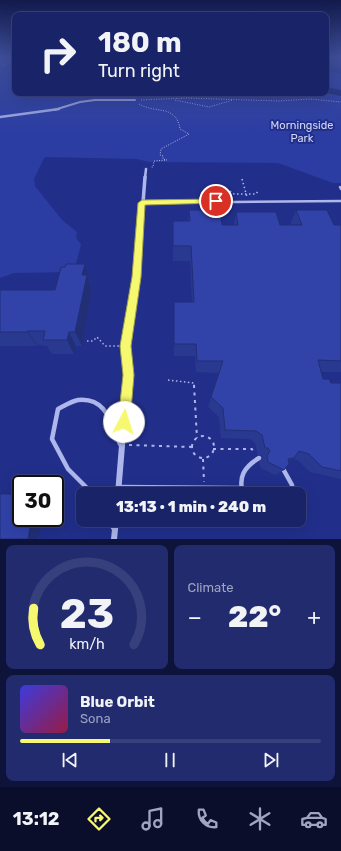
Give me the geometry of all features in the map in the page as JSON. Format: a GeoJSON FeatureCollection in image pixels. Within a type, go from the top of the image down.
{"type":"FeatureCollection","features":[{"type":"Feature","properties":{"kind":"street"},"geometry":{"type":"LineString","coordinates":[[0,118],[61,108],[86,102],[135,100]]}},
{"type":"Feature","properties":{"kind":"street"},"geometry":{"type":"LineString","coordinates":[[118,487],[128,375],[126,346],[137,277],[146,169]]}},
{"type":"Feature","properties":{"kind":"street"},"geometry":{"type":"LineString","coordinates":[[114,539],[115,527]]}},
{"type":"Feature","properties":{"kind":"lane"},"geometry":{"type":"LineString","coordinates":[[142,203],[341,201]]}},
{"type":"Feature","properties":{"kind":"lane"},"geometry":{"type":"LineString","coordinates":[[86,487],[68,469],[52,439],[58,409],[78,400],[100,404],[104,408],[122,446]]}},
{"type":"Feature","properties":{"kind":"lane"},"geometry":{"type":"LineString","coordinates":[[241,487],[241,478],[245,468],[251,461],[257,458]]}},
{"type":"Feature","properties":{"kind":"lane"},"geometry":{"type":"LineString","coordinates":[[282,467],[292,487]]}},
{"type":"Feature","properties":{"kind":"path"},"geometry":{"type":"LineString","coordinates":[[135,100],[186,98],[279,101],[315,99],[341,102]]}},
{"type":"Feature","properties":{"kind":"path"},"geometry":{"type":"LineString","coordinates":[[173,99],[209,106],[236,99]]}},
{"type":"Feature","properties":{"kind":"path"},"geometry":{"type":"LineString","coordinates":[[135,100],[147,109],[171,112],[180,122],[180,129],[189,134],[161,150],[160,155],[167,160],[155,161]]}},
{"type":"Feature","properties":{"kind":"path"},"geometry":{"type":"LineString","coordinates":[[242,179],[248,201]]}},
{"type":"Feature","properties":{"kind":"path"},"geometry":{"type":"LineString","coordinates":[[230,191],[234,194],[256,194],[258,191]]}},
{"type":"Feature","properties":{"kind":"path"},"geometry":{"type":"LineString","coordinates":[[87,341],[93,341],[97,337],[105,346],[126,346]]}},
{"type":"Feature","properties":{"kind":"path"},"geometry":{"type":"LineString","coordinates":[[168,380],[194,383],[197,438],[193,447],[197,456],[203,459],[209,457],[213,449],[209,439],[203,436],[197,438]]}},
{"type":"Feature","properties":{"kind":"path"},"geometry":{"type":"LineString","coordinates":[[122,446],[193,447]]}},
{"type":"Feature","properties":{"kind":"path"},"geometry":{"type":"LineString","coordinates":[[213,449],[252,449],[257,458]]}},
{"type":"Feature","properties":{"kind":"path"},"geometry":{"type":"LineString","coordinates":[[203,459],[205,487]]}},
{"type":"Feature","properties":{"kind":"green space","name":"Morningside Park"},"geometry":{"type":"Polygon","coordinates":[[[0,82],[12,82],[12,96],[329,96],[329,82],[341,82],[341,183],[333,183],[278,163],[149,162],[137,159],[46,157],[44,158],[34,179],[35,186],[62,220],[77,232],[76,238],[81,244],[74,272],[14,273],[0,278],[0,82]]]}},
{"type":"Feature","properties":{"kind":"building"},"geometry":{"type":"Polygon","coordinates":[[[189,210],[220,210],[222,225],[238,225],[236,212],[276,212],[280,225],[302,225],[296,210],[327,210],[334,225],[341,225],[341,361],[318,360],[323,379],[329,379],[331,383],[341,383],[341,471],[322,467],[309,454],[299,451],[294,458],[288,459],[289,464],[284,470],[268,462],[267,456],[270,451],[268,448],[265,448],[262,435],[256,431],[225,430],[223,408],[211,397],[223,361],[197,361],[196,344],[174,344],[174,302],[194,302],[191,246],[173,246],[173,221],[190,221],[189,210]]]}},
{"type":"Feature","properties":{"kind":"building"},"geometry":{"type":"Polygon","coordinates":[[[66,264],[85,264],[82,275],[87,275],[75,332],[69,332],[67,340],[43,340],[45,331],[0,332],[0,290],[55,290],[61,267],[65,267],[66,264]]]}},
{"type":"Feature","properties":{"kind":"building"},"geometry":{"type":"Polygon","coordinates":[[[0,494],[12,494],[12,527],[30,527],[28,539],[0,539],[0,494]]]}},
{"type":"Feature","properties":{"kind":"waterway"},"geometry":{"type":"LineString","coordinates":[[329,91],[341,93]]}},
{"type":"Feature","properties":{"kind":"route"},"geometry":{"type":"LineString","coordinates":[[124,422],[128,375],[126,346],[137,277],[142,203],[216,201]]}}]}
